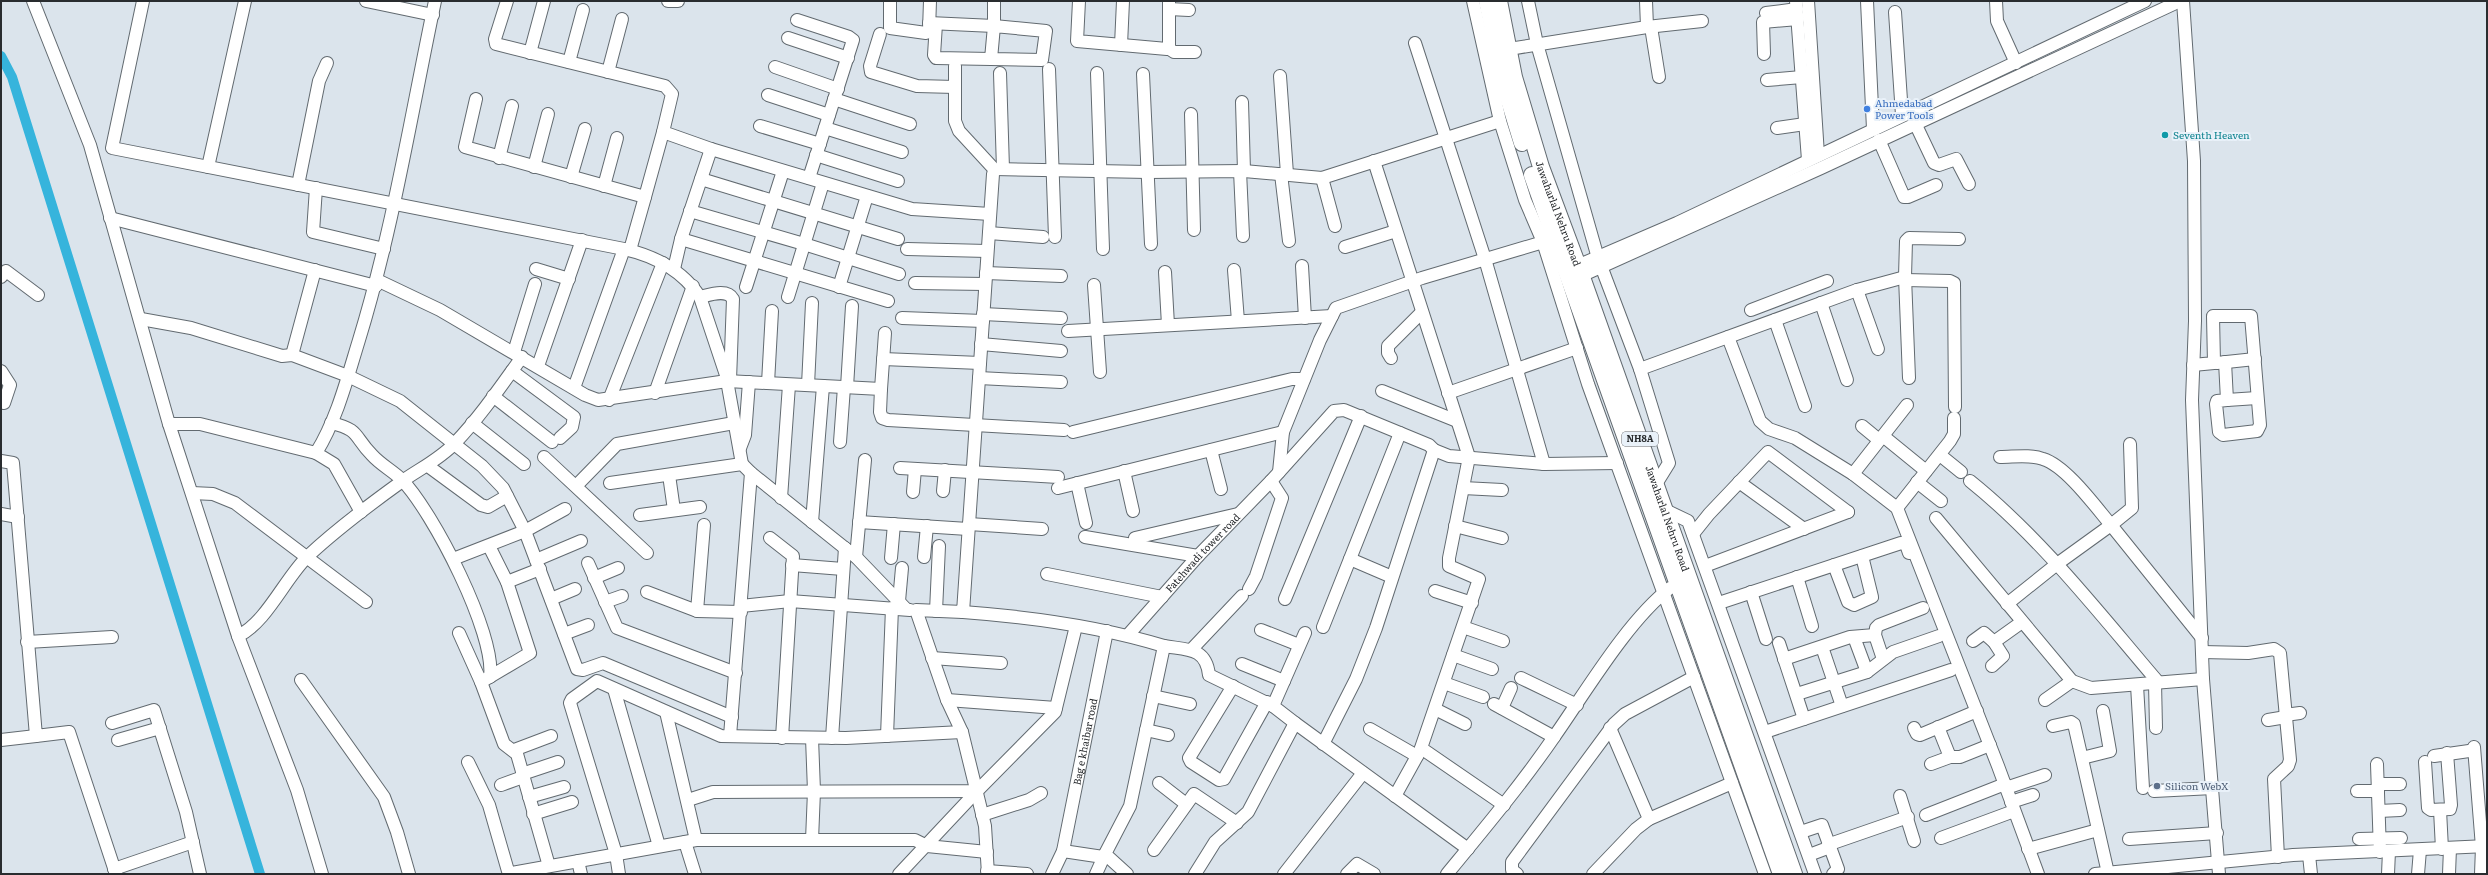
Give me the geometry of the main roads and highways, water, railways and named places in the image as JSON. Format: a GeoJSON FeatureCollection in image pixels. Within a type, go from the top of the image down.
{"type":"FeatureCollection","features":[{"type":"Feature","properties":{"kind":"main road","name":"Jawaharlal Nehru Road"},"geometry":{"type":"LineString","coordinates":[[1487,1],[1504,84],[1531,172],[1549,240],[1567,275],[1656,484],[1663,509],[1794,874]]}},
{"type":"Feature","properties":{"kind":"main road","name":"Jawaharlal Nehru Road"},"geometry":{"type":"LineString","coordinates":[[1499,1],[1514,77],[1541,167],[1567,275],[1781,874]]}},
{"type":"Feature","properties":{"kind":"waterway"},"geometry":{"type":"LineString","coordinates":[[1,56],[12,77],[260,874]]}},
{"type":"Feature","properties":{"kind":"place","name":"Ahmedabad Power Tools"},"geometry":{"type":"Point","coordinates":[1867,109]}},
{"type":"Feature","properties":{"kind":"place","name":"Seventh Heaven"},"geometry":{"type":"Point","coordinates":[2165,135]}},
{"type":"Feature","properties":{"kind":"place","name":"Silicon WebX"},"geometry":{"type":"Point","coordinates":[2157,786]}}]}
